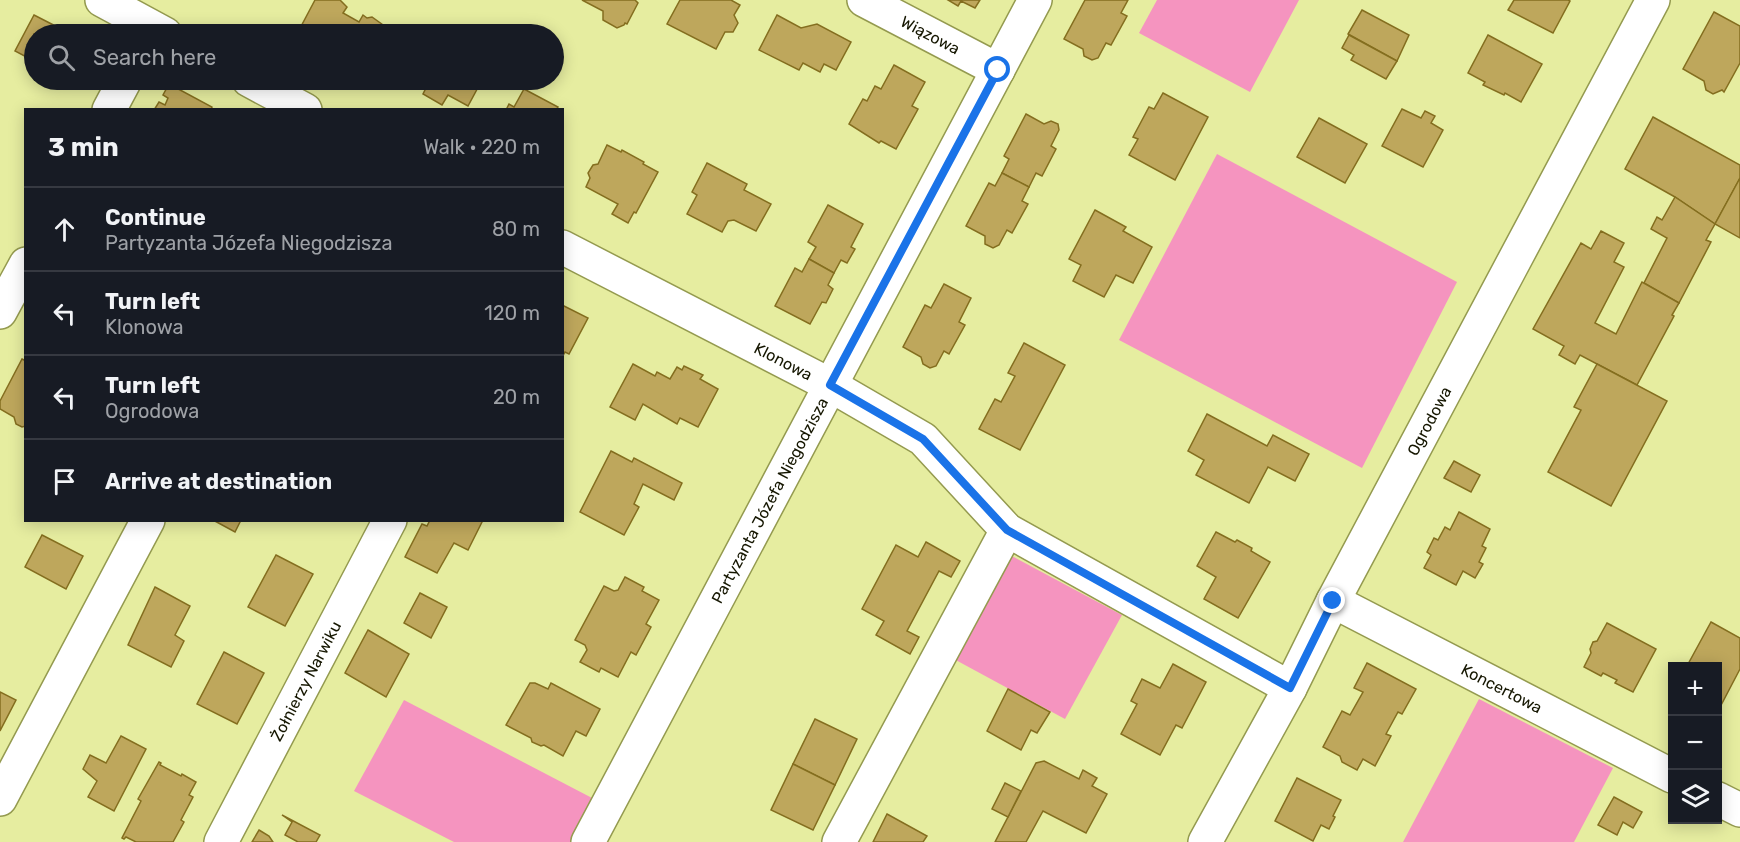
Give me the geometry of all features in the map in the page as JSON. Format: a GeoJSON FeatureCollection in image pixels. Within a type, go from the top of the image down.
{"type":"FeatureCollection","features":[{"type":"Feature","properties":{"kind":"street"},"geometry":{"type":"LineString","coordinates":[[102,0],[142,24]]}},
{"type":"Feature","properties":{"kind":"street","name":"Wiązowa"},"geometry":{"type":"LineString","coordinates":[[864,0],[998,70]]}},
{"type":"Feature","properties":{"kind":"street","name":"Partyzanta Józefa Niegodzisza"},"geometry":{"type":"LineString","coordinates":[[588,842],[1035,0]]}},
{"type":"Feature","properties":{"kind":"street","name":"Ogrodowa"},"geometry":{"type":"LineString","coordinates":[[1205,842],[1290,688],[1333,601],[1653,0]]}},
{"type":"Feature","properties":{"kind":"street"},"geometry":{"type":"LineString","coordinates":[[110,108],[120,90]]}},
{"type":"Feature","properties":{"kind":"street"},"geometry":{"type":"LineString","coordinates":[[268,90],[301,108]]}},
{"type":"Feature","properties":{"kind":"street","name":"Klonowa"},"geometry":{"type":"LineString","coordinates":[[564,248],[830,385],[923,439],[1007,530],[1290,688]]}},
{"type":"Feature","properties":{"kind":"street"},"geometry":{"type":"LineString","coordinates":[[0,312],[24,268]]}},
{"type":"Feature","properties":{"kind":"street"},"geometry":{"type":"LineString","coordinates":[[0,799],[147,522]]}},
{"type":"Feature","properties":{"kind":"street","name":"Żołnierzy Narwiku"},"geometry":{"type":"LineString","coordinates":[[221,842],[389,522]]}},
{"type":"Feature","properties":{"kind":"street"},"geometry":{"type":"LineString","coordinates":[[839,842],[1007,530]]}},
{"type":"Feature","properties":{"kind":"street","name":"Koncertowa"},"geometry":{"type":"LineString","coordinates":[[1333,601],[1668,774]]}},
{"type":"Feature","properties":{"kind":"shaded area"},"geometry":{"type":"Polygon","coordinates":[[[1157,0],[1299,0],[1250,92],[1139,33],[1157,0]]]}},
{"type":"Feature","properties":{"kind":"shaded area"},"geometry":{"type":"Polygon","coordinates":[[[1217,154],[1457,282],[1362,468],[1119,340],[1217,154]]]}},
{"type":"Feature","properties":{"kind":"shaded area"},"geometry":{"type":"Polygon","coordinates":[[[1008,554],[1122,615],[1065,719],[952,658],[1008,554]]]}},
{"type":"Feature","properties":{"kind":"shaded area"},"geometry":{"type":"Polygon","coordinates":[[[1479,699],[1613,768],[1574,842],[1403,842],[1479,699]]]}},
{"type":"Feature","properties":{"kind":"shaded area"},"geometry":{"type":"Polygon","coordinates":[[[404,700],[594,799],[572,842],[454,842],[354,791],[404,700]]]}},
{"type":"Feature","properties":{"kind":"building"},"geometry":{"type":"Polygon","coordinates":[[[315,0],[340,0],[347,7],[343,13],[359,22],[363,15],[367,18],[372,17],[382,24],[302,24],[315,0]]]}},
{"type":"Feature","properties":{"kind":"building"},"geometry":{"type":"Polygon","coordinates":[[[582,0],[635,0],[638,3],[627,24],[617,28],[603,20],[603,11],[582,0]]]}},
{"type":"Feature","properties":{"kind":"building"},"geometry":{"type":"Polygon","coordinates":[[[680,0],[731,0],[740,5],[734,15],[738,23],[733,32],[725,32],[716,49],[667,24],[680,0]]]}},
{"type":"Feature","properties":{"kind":"building"},"geometry":{"type":"Polygon","coordinates":[[[948,0],[980,0],[975,8],[961,1],[958,6],[948,0]]]}},
{"type":"Feature","properties":{"kind":"building"},"geometry":{"type":"Polygon","coordinates":[[[1085,0],[1128,0],[1121,13],[1127,16],[1111,45],[1106,43],[1098,58],[1092,60],[1084,56],[1083,49],[1064,39],[1085,0]]]}},
{"type":"Feature","properties":{"kind":"building"},"geometry":{"type":"Polygon","coordinates":[[[1514,0],[1570,1],[1553,33],[1508,10],[1514,0]]]}},
{"type":"Feature","properties":{"kind":"building"},"geometry":{"type":"Polygon","coordinates":[[[1362,10],[1409,35],[1397,61],[1348,34],[1362,10]]]}},
{"type":"Feature","properties":{"kind":"building"},"geometry":{"type":"Polygon","coordinates":[[[1714,12],[1740,26],[1740,63],[1724,92],[1722,90],[1713,94],[1706,90],[1704,81],[1683,69],[1714,12]]]}},
{"type":"Feature","properties":{"kind":"building"},"geometry":{"type":"Polygon","coordinates":[[[34,15],[52,24],[29,24],[34,15]]]}},
{"type":"Feature","properties":{"kind":"building"},"geometry":{"type":"Polygon","coordinates":[[[777,15],[801,28],[817,24],[851,42],[836,70],[824,64],[820,72],[803,63],[799,70],[759,50],[777,15]]]}},
{"type":"Feature","properties":{"kind":"building"},"geometry":{"type":"Polygon","coordinates":[[[24,34],[24,56],[15,51],[24,34]]]}},
{"type":"Feature","properties":{"kind":"building"},"geometry":{"type":"Polygon","coordinates":[[[1349,35],[1397,61],[1386,79],[1351,60],[1354,55],[1342,48],[1349,35]]]}},
{"type":"Feature","properties":{"kind":"building"},"geometry":{"type":"Polygon","coordinates":[[[1488,35],[1542,64],[1521,102],[1483,85],[1485,82],[1468,73],[1488,35]]]}},
{"type":"Feature","properties":{"kind":"building"},"geometry":{"type":"Polygon","coordinates":[[[894,65],[925,82],[912,106],[918,109],[896,149],[881,141],[879,143],[849,124],[863,99],[867,101],[875,86],[881,89],[894,65]]]}},
{"type":"Feature","properties":{"kind":"building"},"geometry":{"type":"Polygon","coordinates":[[[166,90],[180,90],[212,107],[155,108],[159,102],[165,105],[168,98],[163,95],[166,90]]]}},
{"type":"Feature","properties":{"kind":"building"},"geometry":{"type":"Polygon","coordinates":[[[425,90],[477,90],[468,106],[448,95],[442,105],[423,94],[425,90]]]}},
{"type":"Feature","properties":{"kind":"building"},"geometry":{"type":"Polygon","coordinates":[[[523,90],[526,90],[558,107],[507,108],[509,104],[514,107],[523,90]]]}},
{"type":"Feature","properties":{"kind":"building"},"geometry":{"type":"Polygon","coordinates":[[[1163,93],[1208,117],[1175,180],[1129,155],[1138,139],[1133,137],[1149,107],[1154,109],[1163,93]]]}},
{"type":"Feature","properties":{"kind":"building"},"geometry":{"type":"Polygon","coordinates":[[[1402,109],[1421,118],[1425,111],[1435,116],[1431,123],[1443,130],[1423,167],[1382,146],[1402,109]]]}},
{"type":"Feature","properties":{"kind":"building"},"geometry":{"type":"Polygon","coordinates":[[[1026,114],[1044,124],[1051,121],[1058,124],[1059,130],[1051,146],[1056,149],[1042,176],[1036,173],[1029,187],[1002,173],[1009,159],[1004,156],[1026,114]]]}},
{"type":"Feature","properties":{"kind":"building"},"geometry":{"type":"Polygon","coordinates":[[[1653,117],[1740,165],[1740,178],[1715,224],[1675,197],[1625,169],[1653,117]]]}},
{"type":"Feature","properties":{"kind":"building"},"geometry":{"type":"Polygon","coordinates":[[[1319,118],[1367,144],[1345,183],[1297,157],[1319,118]]]}},
{"type":"Feature","properties":{"kind":"building"},"geometry":{"type":"Polygon","coordinates":[[[607,145],[621,152],[622,150],[658,172],[636,213],[634,212],[628,223],[612,214],[618,204],[586,187],[590,178],[588,173],[593,165],[598,164],[607,145]]]}},
{"type":"Feature","properties":{"kind":"building"},"geometry":{"type":"Polygon","coordinates":[[[707,163],[747,184],[744,190],[771,204],[756,231],[734,220],[728,221],[722,232],[687,214],[697,195],[692,192],[707,163]]]}},
{"type":"Feature","properties":{"kind":"building"},"geometry":{"type":"Polygon","coordinates":[[[1002,173],[1029,187],[1022,201],[1028,204],[1012,233],[1007,230],[999,245],[993,248],[985,244],[985,236],[966,226],[989,183],[995,186],[1002,173]]]}},
{"type":"Feature","properties":{"kind":"building"},"geometry":{"type":"Polygon","coordinates":[[[1740,178],[1740,238],[1715,224],[1740,178]]]}},
{"type":"Feature","properties":{"kind":"building"},"geometry":{"type":"Polygon","coordinates":[[[1675,197],[1715,224],[1706,240],[1711,242],[1679,303],[1644,283],[1667,238],[1651,229],[1657,217],[1662,220],[1675,197]]]}},
{"type":"Feature","properties":{"kind":"building"},"geometry":{"type":"Polygon","coordinates":[[[828,205],[863,224],[851,247],[855,249],[847,263],[841,260],[834,273],[809,259],[816,247],[808,242],[828,205]]]}},
{"type":"Feature","properties":{"kind":"building"},"geometry":{"type":"Polygon","coordinates":[[[1095,210],[1126,227],[1123,231],[1152,247],[1133,283],[1116,275],[1104,297],[1073,281],[1081,265],[1069,259],[1095,210]]]}},
{"type":"Feature","properties":{"kind":"building"},"geometry":{"type":"Polygon","coordinates":[[[1601,231],[1624,243],[1614,262],[1624,267],[1595,323],[1616,334],[1642,282],[1679,303],[1637,385],[1580,355],[1575,364],[1559,355],[1564,346],[1533,329],[1581,243],[1591,249],[1601,231]]]}},
{"type":"Feature","properties":{"kind":"building"},"geometry":{"type":"Polygon","coordinates":[[[809,259],[834,273],[828,285],[833,289],[826,303],[822,302],[810,324],[775,306],[795,268],[802,272],[809,259]]]}},
{"type":"Feature","properties":{"kind":"building"},"geometry":{"type":"Polygon","coordinates":[[[944,284],[971,298],[959,322],[965,325],[949,354],[944,351],[936,366],[930,368],[923,364],[921,357],[903,347],[925,305],[931,308],[944,284]]]}},
{"type":"Feature","properties":{"kind":"building"},"geometry":{"type":"Polygon","coordinates":[[[564,306],[588,318],[569,354],[564,354],[564,306]]]}},
{"type":"Feature","properties":{"kind":"building"},"geometry":{"type":"Polygon","coordinates":[[[1024,343],[1065,365],[1020,450],[979,429],[995,399],[1001,402],[1015,376],[1008,373],[1024,343]]]}},
{"type":"Feature","properties":{"kind":"building"},"geometry":{"type":"Polygon","coordinates":[[[22,359],[24,360],[24,426],[16,424],[14,417],[0,409],[0,401],[22,359]]]}},
{"type":"Feature","properties":{"kind":"building"},"geometry":{"type":"Polygon","coordinates":[[[633,364],[655,376],[657,372],[670,379],[677,367],[682,370],[684,366],[703,375],[700,379],[718,389],[698,427],[680,418],[677,424],[643,404],[635,420],[610,407],[633,364]]]}},
{"type":"Feature","properties":{"kind":"building"},"geometry":{"type":"Polygon","coordinates":[[[1597,364],[1667,401],[1611,506],[1548,472],[1581,410],[1574,407],[1597,364]]]}},
{"type":"Feature","properties":{"kind":"building"},"geometry":{"type":"Polygon","coordinates":[[[1207,414],[1267,446],[1273,435],[1309,454],[1295,481],[1268,467],[1249,503],[1196,475],[1204,460],[1188,451],[1207,414]]]}},
{"type":"Feature","properties":{"kind":"building"},"geometry":{"type":"Polygon","coordinates":[[[611,451],[632,462],[634,458],[682,483],[674,500],[643,484],[634,504],[639,507],[624,535],[580,512],[611,451]]]}},
{"type":"Feature","properties":{"kind":"building"},"geometry":{"type":"Polygon","coordinates":[[[1454,461],[1480,475],[1471,492],[1444,478],[1454,461]]]}},
{"type":"Feature","properties":{"kind":"building"},"geometry":{"type":"Polygon","coordinates":[[[1459,512],[1490,529],[1482,546],[1486,548],[1479,562],[1483,564],[1475,578],[1463,571],[1456,585],[1424,568],[1431,555],[1427,552],[1434,538],[1438,540],[1445,527],[1450,530],[1459,512]]]}},
{"type":"Feature","properties":{"kind":"building"},"geometry":{"type":"Polygon","coordinates":[[[217,522],[240,522],[235,532],[217,522]]]}},
{"type":"Feature","properties":{"kind":"building"},"geometry":{"type":"Polygon","coordinates":[[[429,522],[482,522],[468,550],[454,543],[437,573],[405,557],[422,524],[427,526],[429,522]]]}},
{"type":"Feature","properties":{"kind":"building"},"geometry":{"type":"Polygon","coordinates":[[[1216,532],[1252,548],[1251,551],[1270,562],[1238,618],[1204,599],[1216,577],[1197,566],[1216,532]]]}},
{"type":"Feature","properties":{"kind":"building"},"geometry":{"type":"Polygon","coordinates":[[[42,535],[83,556],[66,589],[25,567],[42,535]]]}},
{"type":"Feature","properties":{"kind":"building"},"geometry":{"type":"Polygon","coordinates":[[[926,542],[960,561],[951,577],[939,571],[907,631],[919,637],[910,654],[876,635],[884,621],[862,609],[896,545],[918,557],[926,542]]]}},
{"type":"Feature","properties":{"kind":"building"},"geometry":{"type":"Polygon","coordinates":[[[276,555],[313,574],[285,626],[248,607],[276,555]]]}},
{"type":"Feature","properties":{"kind":"building"},"geometry":{"type":"Polygon","coordinates":[[[625,577],[644,587],[642,591],[659,600],[646,624],[651,627],[636,655],[631,652],[618,677],[601,668],[599,672],[580,662],[587,650],[585,645],[575,640],[604,586],[614,591],[618,590],[625,577]]]}},
{"type":"Feature","properties":{"kind":"building"},"geometry":{"type":"Polygon","coordinates":[[[155,587],[190,606],[175,635],[184,641],[171,667],[128,645],[155,587]]]}},
{"type":"Feature","properties":{"kind":"building"},"geometry":{"type":"Polygon","coordinates":[[[420,593],[447,607],[431,638],[404,623],[420,593]]]}},
{"type":"Feature","properties":{"kind":"building"},"geometry":{"type":"Polygon","coordinates":[[[1711,622],[1740,638],[1740,669],[1722,703],[1722,662],[1689,662],[1711,622]]]}},
{"type":"Feature","properties":{"kind":"building"},"geometry":{"type":"Polygon","coordinates":[[[1607,623],[1656,649],[1633,692],[1615,683],[1617,680],[1603,673],[1601,676],[1584,667],[1591,653],[1593,642],[1597,641],[1607,623]]]}},
{"type":"Feature","properties":{"kind":"building"},"geometry":{"type":"Polygon","coordinates":[[[368,630],[409,654],[386,697],[345,673],[368,630]]]}},
{"type":"Feature","properties":{"kind":"building"},"geometry":{"type":"Polygon","coordinates":[[[224,652],[264,673],[237,724],[197,704],[224,652]]]}},
{"type":"Feature","properties":{"kind":"building"},"geometry":{"type":"Polygon","coordinates":[[[1367,663],[1416,689],[1402,714],[1398,712],[1386,734],[1391,736],[1375,766],[1363,759],[1357,770],[1342,762],[1340,756],[1323,747],[1342,711],[1350,715],[1363,692],[1354,688],[1367,663]]]}},
{"type":"Feature","properties":{"kind":"building"},"geometry":{"type":"Polygon","coordinates":[[[1173,664],[1206,682],[1182,728],[1176,725],[1160,755],[1121,734],[1137,704],[1131,701],[1142,679],[1160,688],[1173,664]]]}},
{"type":"Feature","properties":{"kind":"building"},"geometry":{"type":"Polygon","coordinates":[[[530,683],[548,689],[551,683],[600,709],[586,736],[576,731],[563,756],[544,745],[532,742],[531,738],[506,725],[530,683]]]}},
{"type":"Feature","properties":{"kind":"building"},"geometry":{"type":"Polygon","coordinates":[[[1008,689],[1050,712],[1037,733],[1031,730],[1021,750],[987,731],[1008,689]]]}},
{"type":"Feature","properties":{"kind":"building"},"geometry":{"type":"Polygon","coordinates":[[[0,692],[16,700],[0,731],[0,692]]]}},
{"type":"Feature","properties":{"kind":"building"},"geometry":{"type":"Polygon","coordinates":[[[815,719],[857,739],[835,785],[793,764],[815,719]]]}},
{"type":"Feature","properties":{"kind":"building"},"geometry":{"type":"Polygon","coordinates":[[[121,736],[146,749],[114,811],[88,797],[97,781],[83,769],[90,755],[106,763],[121,736]]]}},
{"type":"Feature","properties":{"kind":"building"},"geometry":{"type":"Polygon","coordinates":[[[1044,761],[1079,779],[1083,770],[1097,778],[1092,786],[1107,794],[1086,833],[1043,811],[1026,842],[995,842],[1036,763],[1044,761]]]}},
{"type":"Feature","properties":{"kind":"building"},"geometry":{"type":"Polygon","coordinates":[[[159,762],[160,765],[196,782],[189,795],[193,797],[181,820],[184,822],[173,842],[136,842],[126,837],[124,839],[122,838],[141,801],[138,799],[159,762]]]}},
{"type":"Feature","properties":{"kind":"building"},"geometry":{"type":"Polygon","coordinates":[[[793,764],[835,785],[813,830],[771,810],[793,764]]]}},
{"type":"Feature","properties":{"kind":"building"},"geometry":{"type":"Polygon","coordinates":[[[1297,778],[1341,800],[1329,829],[1321,825],[1313,841],[1275,821],[1297,778]]]}},
{"type":"Feature","properties":{"kind":"building"},"geometry":{"type":"Polygon","coordinates":[[[1005,783],[1021,791],[1008,817],[992,809],[1005,783]]]}},
{"type":"Feature","properties":{"kind":"building"},"geometry":{"type":"Polygon","coordinates":[[[1614,797],[1642,812],[1633,828],[1623,822],[1617,835],[1598,825],[1614,797]]]}},
{"type":"Feature","properties":{"kind":"building"},"geometry":{"type":"Polygon","coordinates":[[[887,814],[927,836],[923,842],[873,842],[887,814]]]}},
{"type":"Feature","properties":{"kind":"building"},"geometry":{"type":"Polygon","coordinates":[[[282,815],[320,835],[316,842],[298,842],[285,835],[292,822],[282,815]]]}},
{"type":"Feature","properties":{"kind":"building"},"geometry":{"type":"Polygon","coordinates":[[[259,830],[269,836],[273,842],[252,842],[259,830]]]}},
{"type":"Feature","properties":{"kind":"route"},"geometry":{"type":"LineString","coordinates":[[998,70],[830,385],[923,439],[1007,530],[1290,688],[1333,601]]}}]}
